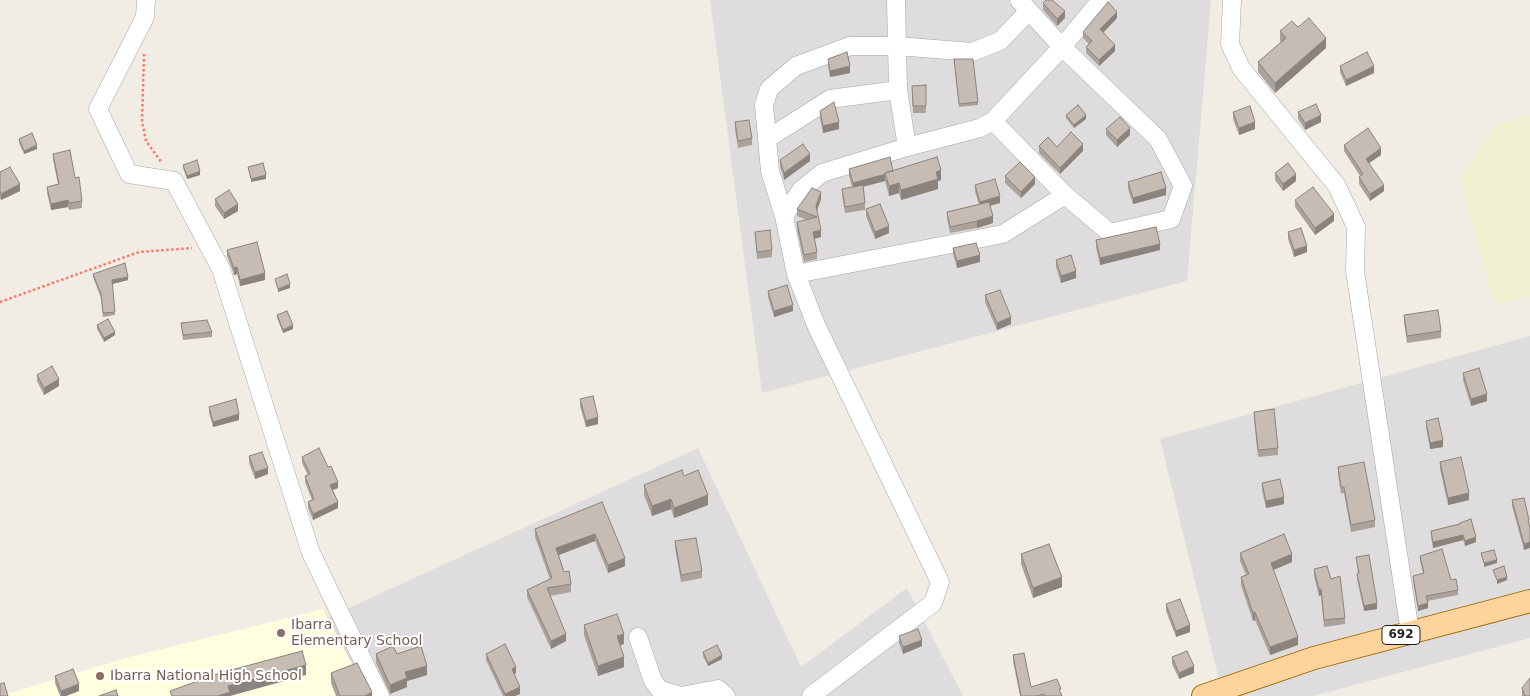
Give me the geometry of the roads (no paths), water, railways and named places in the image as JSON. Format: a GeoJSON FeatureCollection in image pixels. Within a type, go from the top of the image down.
{"type":"FeatureCollection","features":[{"type":"Feature","properties":{"kind":"main road","name":"692"},"geometry":{"type":"LineString","coordinates":[[1203,696],[1314,658],[1530,601]]}},
{"type":"Feature","properties":{"kind":"street"},"geometry":{"type":"LineString","coordinates":[[146,0],[145,16],[98,109],[129,174],[174,181],[221,269],[310,553],[380,696]]}},
{"type":"Feature","properties":{"kind":"street"},"geometry":{"type":"LineString","coordinates":[[899,0],[898,90],[907,147]]}},
{"type":"Feature","properties":{"kind":"street"},"geometry":{"type":"LineString","coordinates":[[784,216],[801,190],[822,173],[907,147],[980,128],[993,121],[1062,47],[1101,0]]}},
{"type":"Feature","properties":{"kind":"street"},"geometry":{"type":"LineString","coordinates":[[1232,0],[1230,44],[1240,68],[1337,186],[1356,227],[1355,271],[1410,632]]}},
{"type":"Feature","properties":{"kind":"street"},"geometry":{"type":"LineString","coordinates":[[811,696],[933,603],[940,582],[816,325],[796,274],[784,216],[770,171],[764,105],[769,89],[796,66],[850,46],[898,46],[972,52],[1000,42],[1024,5],[1062,47],[1158,139],[1184,186],[1171,219],[1110,233],[1066,195],[993,121]]}},
{"type":"Feature","properties":{"kind":"street"},"geometry":{"type":"LineString","coordinates":[[768,139],[830,99],[898,90]]}},
{"type":"Feature","properties":{"kind":"street"},"geometry":{"type":"LineString","coordinates":[[796,274],[1004,234],[1066,195]]}},
{"type":"Feature","properties":{"kind":"street"},"geometry":{"type":"LineString","coordinates":[[638,637],[653,681],[660,690],[681,696],[718,689],[726,696]]}},
{"type":"Feature","properties":{"kind":"place","name":"Ibarra Elementary School"},"geometry":{"type":"Point","coordinates":[281,633]}},
{"type":"Feature","properties":{"kind":"place","name":"Ibarra National High School"},"geometry":{"type":"Point","coordinates":[100,676]}}]}
